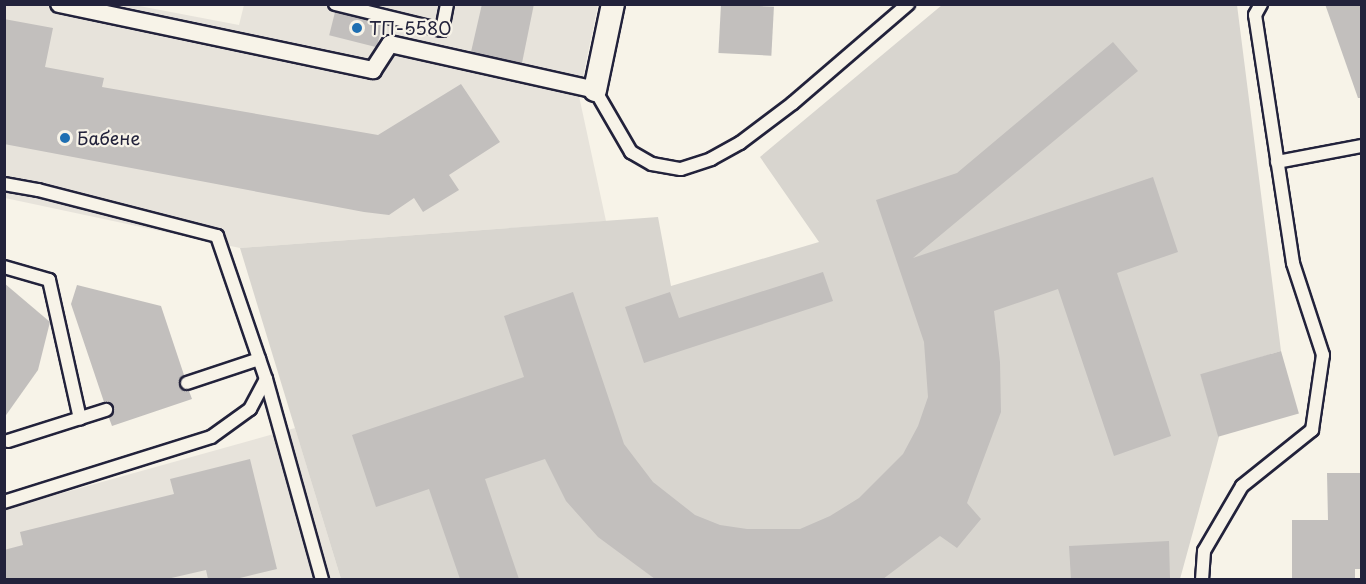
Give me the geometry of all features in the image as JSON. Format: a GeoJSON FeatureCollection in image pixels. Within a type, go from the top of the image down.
{"type":"FeatureCollection","features":[{"type":"Feature","properties":{"kind":"street"},"geometry":{"type":"LineString","coordinates":[[59,4],[374,70],[390,44],[595,90],[613,4]]}},
{"type":"Feature","properties":{"kind":"lane"},"geometry":{"type":"LineString","coordinates":[[334,4],[442,30],[447,4]]}},
{"type":"Feature","properties":{"kind":"lane"},"geometry":{"type":"LineString","coordinates":[[595,90],[631,152],[652,164],[681,169],[711,159],[740,143],[792,103],[908,4]]}},
{"type":"Feature","properties":{"kind":"lane"},"geometry":{"type":"LineString","coordinates":[[1202,579],[1204,551],[1242,486],[1312,430],[1323,355],[1293,263],[1254,15],[1261,4]]}},
{"type":"Feature","properties":{"kind":"lane"},"geometry":{"type":"LineString","coordinates":[[1277,162],[1362,146]]}},
{"type":"Feature","properties":{"kind":"lane"},"geometry":{"type":"LineString","coordinates":[[4,184],[38,190],[217,236],[266,379],[322,579]]}},
{"type":"Feature","properties":{"kind":"lane"},"geometry":{"type":"LineString","coordinates":[[4,267],[49,280],[80,419]]}},
{"type":"Feature","properties":{"kind":"lane"},"geometry":{"type":"LineString","coordinates":[[187,383],[259,359]]}},
{"type":"Feature","properties":{"kind":"lane"},"geometry":{"type":"LineString","coordinates":[[4,502],[211,437],[250,408],[266,379]]}},
{"type":"Feature","properties":{"kind":"lane"},"geometry":{"type":"LineString","coordinates":[[8,441],[106,410]]}},
{"type":"Feature","properties":{"kind":"shaded area"},"geometry":{"type":"Polygon","coordinates":[[[5,5],[134,5],[239,25],[244,5],[598,5],[579,96],[606,221],[240,248],[5,198],[5,5]]]}},
{"type":"Feature","properties":{"kind":"shaded area"},"geometry":{"type":"Polygon","coordinates":[[[942,5],[1237,5],[1281,351],[1201,375],[1219,437],[1180,579],[341,579],[240,248],[658,217],[671,286],[819,242],[760,157],[942,5]]]}},
{"type":"Feature","properties":{"kind":"shaded area"},"geometry":{"type":"Polygon","coordinates":[[[295,428],[341,579],[5,580],[5,509],[295,428]]]}},
{"type":"Feature","properties":{"kind":"building"},"geometry":{"type":"Polygon","coordinates":[[[482,4],[534,4],[522,63],[471,52],[482,4]]]}},
{"type":"Feature","properties":{"kind":"building"},"geometry":{"type":"Polygon","coordinates":[[[721,4],[774,7],[771,56],[718,53],[721,4]]]}},
{"type":"Feature","properties":{"kind":"building"},"geometry":{"type":"Polygon","coordinates":[[[1325,4],[1362,4],[1362,98],[1358,98],[1325,4]]]}},
{"type":"Feature","properties":{"kind":"building","name":"ТП-5580"},"geometry":{"type":"Polygon","coordinates":[[[335,12],[383,24],[377,47],[329,35],[335,12]]]}},
{"type":"Feature","properties":{"kind":"building"},"geometry":{"type":"Polygon","coordinates":[[[4,19],[53,28],[45,67],[104,78],[102,87],[378,135],[461,84],[500,142],[449,175],[459,190],[423,212],[414,198],[389,215],[4,144],[4,19]]]}},
{"type":"Feature","properties":{"kind":"building"},"geometry":{"type":"Polygon","coordinates":[[[1113,42],[1138,71],[913,258],[1153,177],[1178,252],[1117,273],[1171,436],[1114,456],[1058,289],[994,311],[1000,362],[1001,412],[967,503],[981,519],[957,548],[940,536],[883,579],[655,579],[598,537],[566,501],[545,459],[485,479],[519,579],[460,579],[429,489],[376,507],[352,435],[524,377],[504,316],[573,292],[624,444],[653,482],[695,515],[720,525],[747,529],[800,529],[830,516],[859,498],[903,454],[918,426],[928,397],[924,342],[876,200],[957,173],[1113,42]]]}},
{"type":"Feature","properties":{"kind":"building"},"geometry":{"type":"Polygon","coordinates":[[[823,272],[833,301],[644,363],[625,307],[670,292],[679,318],[823,272]]]}},
{"type":"Feature","properties":{"kind":"building"},"geometry":{"type":"Polygon","coordinates":[[[4,283],[50,322],[38,370],[4,418],[4,283]]]}},
{"type":"Feature","properties":{"kind":"building"},"geometry":{"type":"Polygon","coordinates":[[[77,285],[161,306],[184,375],[179,385],[182,390],[189,391],[192,399],[112,426],[109,418],[114,412],[114,407],[104,402],[71,304],[77,285]]]}},
{"type":"Feature","properties":{"kind":"building"},"geometry":{"type":"Polygon","coordinates":[[[1281,351],[1299,413],[1218,437],[1200,374],[1281,351]]]}},
{"type":"Feature","properties":{"kind":"building"},"geometry":{"type":"Polygon","coordinates":[[[250,459],[277,569],[236,579],[208,579],[206,570],[167,579],[4,579],[4,550],[23,545],[20,532],[174,494],[170,479],[250,459]]]}},
{"type":"Feature","properties":{"kind":"building"},"geometry":{"type":"Polygon","coordinates":[[[1327,473],[1362,473],[1362,569],[1355,569],[1355,579],[1292,579],[1292,520],[1328,520],[1327,473]]]}},
{"type":"Feature","properties":{"kind":"building"},"geometry":{"type":"Polygon","coordinates":[[[1169,541],[1170,579],[1071,579],[1069,546],[1169,541]]]}},
{"type":"Feature","properties":{"kind":"place","name":"ТП-5580"},"geometry":{"type":"Point","coordinates":[357,28]}},
{"type":"Feature","properties":{"kind":"place","name":"Бабене"},"geometry":{"type":"Point","coordinates":[65,138]}}]}
